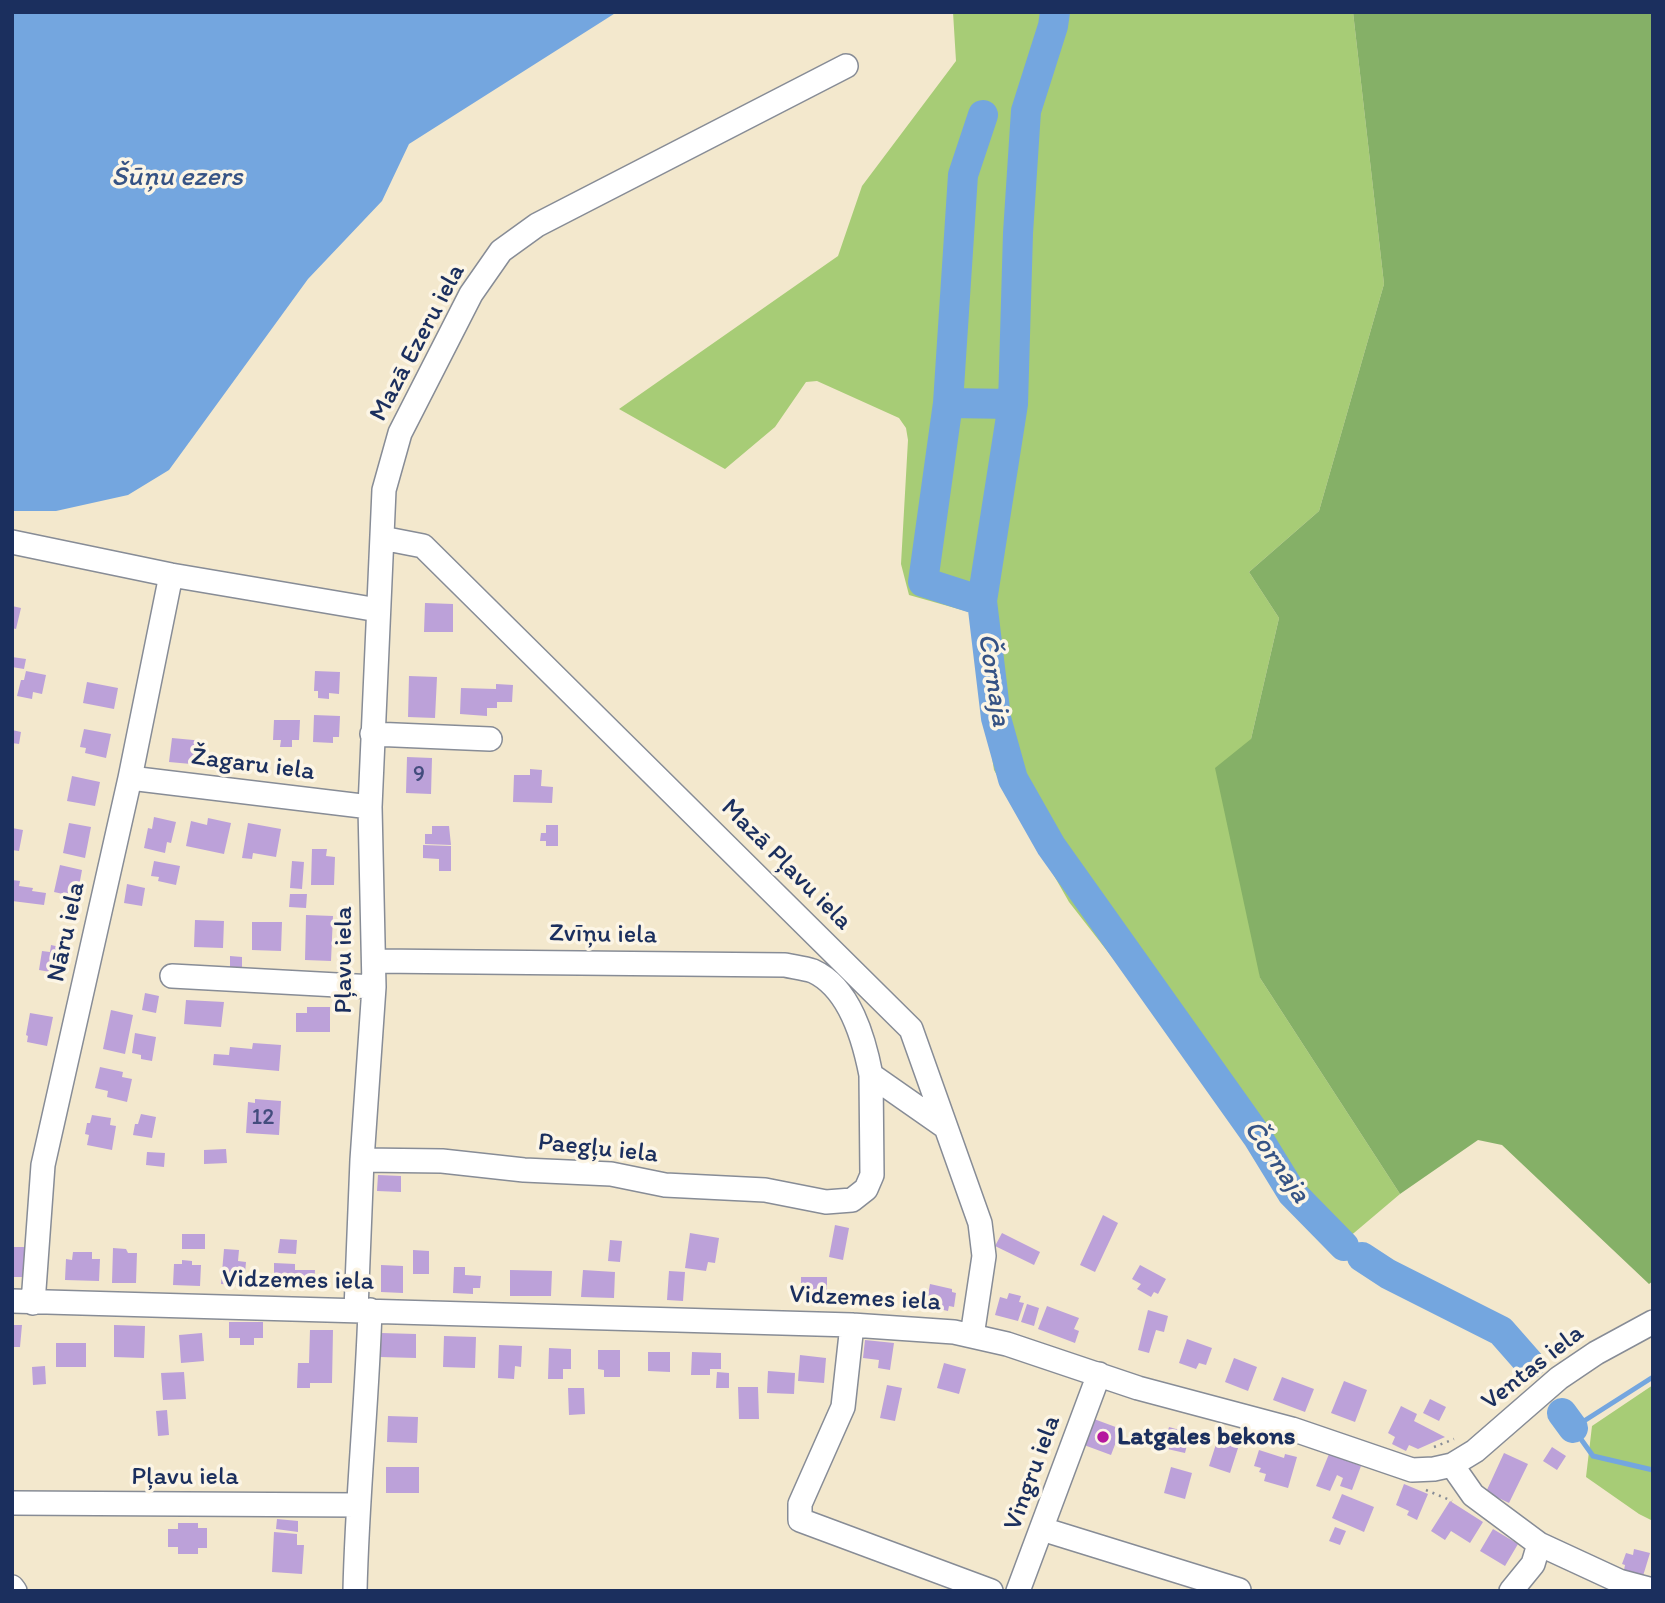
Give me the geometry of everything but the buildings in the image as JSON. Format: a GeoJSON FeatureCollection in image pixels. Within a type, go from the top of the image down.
{"type":"FeatureCollection","features":[{"type":"Feature","properties":{"kind":"street","name":"Mazā Ezeru iela"},"geometry":{"type":"LineString","coordinates":[[378,610],[384,491],[400,433],[471,294],[500,251],[537,225],[846,66]]}},
{"type":"Feature","properties":{"kind":"street","name":"Mazā Pļavu iela"},"geometry":{"type":"LineString","coordinates":[[382,538],[423,546],[911,1029],[980,1223],[984,1256],[972,1336]]}},
{"type":"Feature","properties":{"kind":"street"},"geometry":{"type":"LineString","coordinates":[[12,542],[171,575],[378,610]]}},
{"type":"Feature","properties":{"kind":"street","name":"Nāru iela"},"geometry":{"type":"LineString","coordinates":[[22,1302],[43,1165],[130,778],[171,575]]}},
{"type":"Feature","properties":{"kind":"street","name":"Pļavu iela"},"geometry":{"type":"LineString","coordinates":[[355,1591],[357,1505],[363,1454],[362,1160],[374,987],[370,807],[378,610]]}},
{"type":"Feature","properties":{"kind":"street"},"geometry":{"type":"LineString","coordinates":[[372,734],[490,739]]}},
{"type":"Feature","properties":{"kind":"street","name":"Žagaru iela"},"geometry":{"type":"LineString","coordinates":[[130,778],[370,807]]}},
{"type":"Feature","properties":{"kind":"street","name":"Zvīņu iela"},"geometry":{"type":"LineString","coordinates":[[374,961],[785,965],[812,971],[828,981],[851,1009],[865,1045],[871,1076]]}},
{"type":"Feature","properties":{"kind":"street"},"geometry":{"type":"LineString","coordinates":[[172,976],[374,987]]}},
{"type":"Feature","properties":{"kind":"street"},"geometry":{"type":"LineString","coordinates":[[871,1076],[944,1126]]}},
{"type":"Feature","properties":{"kind":"street","name":"Paegļu iela"},"geometry":{"type":"LineString","coordinates":[[362,1160],[442,1161],[524,1170],[611,1174],[665,1185],[765,1190],[826,1202],[852,1200],[866,1189],[872,1175],[871,1076]]}},
{"type":"Feature","properties":{"kind":"street","name":"Vidzemes iela"},"geometry":{"type":"LineString","coordinates":[[22,1302],[924,1328],[1007,1344],[1138,1388],[1292,1429],[1412,1470],[1452,1465]]}},
{"type":"Feature","properties":{"kind":"street","name":"Ventas iela"},"geometry":{"type":"LineString","coordinates":[[1452,1465],[1475,1451],[1559,1378],[1596,1353],[1653,1322]]}},
{"type":"Feature","properties":{"kind":"street"},"geometry":{"type":"LineString","coordinates":[[852,1325],[843,1407],[800,1504],[800,1520],[991,1591]]}},
{"type":"Feature","properties":{"kind":"street","name":"Vingru iela"},"geometry":{"type":"LineString","coordinates":[[1018,1591],[1099,1374]]}},
{"type":"Feature","properties":{"kind":"street"},"geometry":{"type":"LineString","coordinates":[[1452,1465],[1474,1495],[1539,1544],[1619,1581],[1653,1590]]}},
{"type":"Feature","properties":{"kind":"street","name":"Pļavu iela"},"geometry":{"type":"LineString","coordinates":[[12,1503],[357,1505]]}},
{"type":"Feature","properties":{"kind":"street"},"geometry":{"type":"LineString","coordinates":[[1042,1529],[1239,1590]]}},
{"type":"Feature","properties":{"kind":"street"},"geometry":{"type":"LineString","coordinates":[[1511,1591],[1533,1564],[1539,1544]]}},
{"type":"Feature","properties":{"kind":"path"},"geometry":{"type":"LineString","coordinates":[[1424,1489],[1465,1506],[1474,1495]]}},
{"type":"Feature","properties":{"kind":"green space"},"geometry":{"type":"Polygon","coordinates":[[[953,12],[1353,12],[1384,284],[1319,511],[1249,572],[1279,618],[1251,739],[1260,978],[1400,1194],[1335,1249],[1286,1206],[1182,1047],[1069,902],[994,770],[969,612],[909,595],[901,564],[908,440],[906,428],[899,418],[817,381],[806,382],[775,427],[725,469],[619,409],[838,256],[862,186],[956,61],[953,12]]]}},
{"type":"Feature","properties":{"kind":"green space"},"geometry":{"type":"Polygon","coordinates":[[[1353,12],[1653,12],[1653,1281],[1649,1284],[1502,1145],[1478,1140],[1400,1194],[1260,978],[1215,768],[1251,739],[1279,618],[1249,572],[1319,511],[1384,284],[1353,12]]]}},
{"type":"Feature","properties":{"kind":"green space"},"geometry":{"type":"Polygon","coordinates":[[[1653,1385],[1653,1521],[1586,1477],[1592,1426],[1653,1385]]]}},
{"type":"Feature","properties":{"kind":"water","name":"Šūņu ezers"},"geometry":{"type":"Polygon","coordinates":[[[12,12],[617,12],[409,144],[382,201],[308,279],[169,470],[128,495],[56,511],[12,511],[12,12]]]}},
{"type":"Feature","properties":{"kind":"waterway","name":"Čornaja"},"geometry":{"type":"LineString","coordinates":[[1055,12],[1026,111],[1018,233],[1013,404],[982,601],[996,718],[1013,779],[1051,846],[1257,1136],[1292,1193],[1344,1246]]}},
{"type":"Feature","properties":{"kind":"waterway"},"geometry":{"type":"LineString","coordinates":[[982,601],[923,582],[948,403],[963,175],[983,115]]}},
{"type":"Feature","properties":{"kind":"waterway"},"geometry":{"type":"LineString","coordinates":[[948,403],[1013,404]]}},
{"type":"Feature","properties":{"kind":"waterway","name":"Čornaja"},"geometry":{"type":"LineString","coordinates":[[1362,1257],[1388,1274],[1501,1331],[1530,1364]]}},
{"type":"Feature","properties":{"kind":"waterway","name":"Čornaja"},"geometry":{"type":"LineString","coordinates":[[1653,1377],[1573,1428],[1593,1456],[1653,1470]]}},
{"type":"Feature","properties":{"kind":"waterway","name":"Čornaja"},"geometry":{"type":"LineString","coordinates":[[1562,1413],[1573,1428]]}},
{"type":"Feature","properties":{"kind":"place","name":"Latgales bekons"},"geometry":{"type":"Point","coordinates":[1103,1437]}}]}
